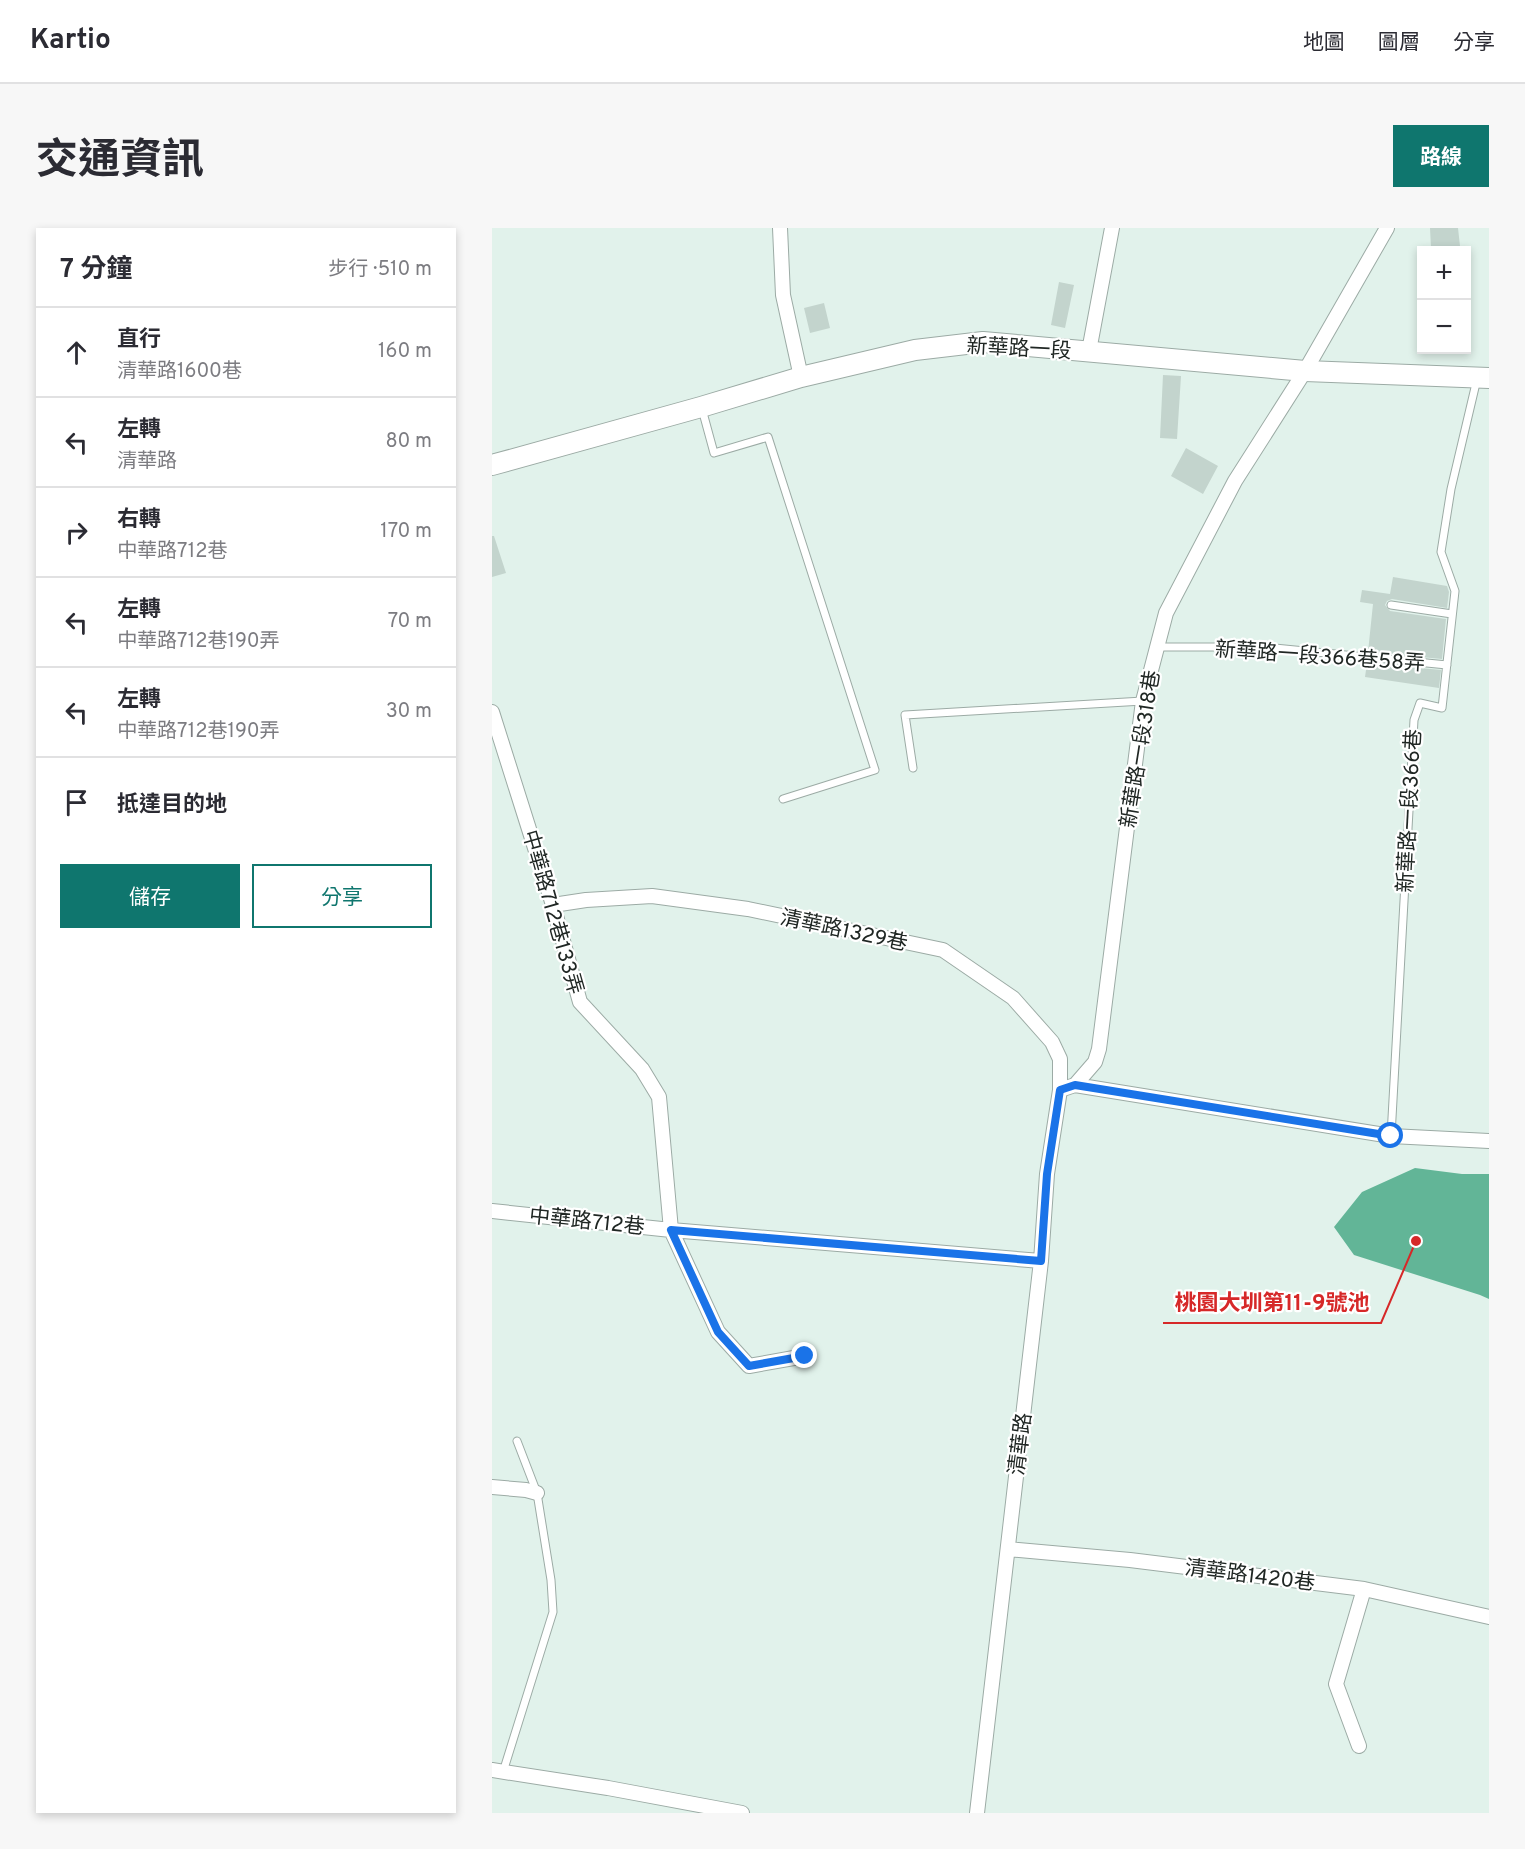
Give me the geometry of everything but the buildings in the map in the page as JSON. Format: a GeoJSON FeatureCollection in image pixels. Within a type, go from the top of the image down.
{"type":"FeatureCollection","features":[{"type":"Feature","properties":{"kind":"street"},"geometry":{"type":"LineString","coordinates":[[780,228],[783,295],[801,377]]}},
{"type":"Feature","properties":{"kind":"street"},"geometry":{"type":"LineString","coordinates":[[1089,351],[1112,228]]}},
{"type":"Feature","properties":{"kind":"street","name":"新華路一段318巷"},"geometry":{"type":"LineString","coordinates":[[1075,1085],[1095,1062],[1100,1049],[1143,701],[1166,613],[1235,482],[1305,370],[1387,228]]}},
{"type":"Feature","properties":{"kind":"street","name":"新華路一段"},"geometry":{"type":"LineString","coordinates":[[492,465],[801,377],[915,350],[983,342],[1305,370],[1483,377]]}},
{"type":"Feature","properties":{"kind":"street","name":"中華路712巷133弄"},"geometry":{"type":"LineString","coordinates":[[492,712],[553,905],[580,1002],[642,1069],[659,1097],[671,1230],[718,1332],[749,1366],[805,1356]]}},
{"type":"Feature","properties":{"kind":"street","name":"清華路1329巷"},"geometry":{"type":"LineString","coordinates":[[553,905],[586,900],[652,896],[748,909],[943,950],[1013,998],[1052,1042],[1060,1059],[1060,1090]]}},
{"type":"Feature","properties":{"kind":"street"},"geometry":{"type":"LineString","coordinates":[[1060,1090],[1075,1085],[1391,1136],[1489,1141]]}},
{"type":"Feature","properties":{"kind":"street","name":"清華路"},"geometry":{"type":"LineString","coordinates":[[977,1813],[1041,1261],[1047,1174],[1060,1090]]}},
{"type":"Feature","properties":{"kind":"street","name":"中華路712巷"},"geometry":{"type":"LineString","coordinates":[[492,1211],[671,1230],[1041,1261]]}},
{"type":"Feature","properties":{"kind":"street"},"geometry":{"type":"LineString","coordinates":[[492,1487],[526,1490],[537,1494]]}},
{"type":"Feature","properties":{"kind":"street","name":"清華路1420巷"},"geometry":{"type":"LineString","coordinates":[[1008,1549],[1130,1560],[1364,1589],[1489,1617]]}},
{"type":"Feature","properties":{"kind":"street"},"geometry":{"type":"LineString","coordinates":[[1359,1746],[1336,1684],[1364,1589]]}},
{"type":"Feature","properties":{"kind":"street"},"geometry":{"type":"LineString","coordinates":[[497,1771],[608,1788],[742,1813]]}},
{"type":"Feature","properties":{"kind":"lane","name":"新華路一段366巷"},"geometry":{"type":"LineString","coordinates":[[1391,1136],[1414,720],[1420,703],[1442,708],[1455,591],[1441,552],[1451,489],[1483,377]]}},
{"type":"Feature","properties":{"kind":"lane"},"geometry":{"type":"LineString","coordinates":[[701,407],[714,453],[768,437],[875,770],[783,799]]}},
{"type":"Feature","properties":{"kind":"lane"},"geometry":{"type":"LineString","coordinates":[[1391,605],[1452,614]]}},
{"type":"Feature","properties":{"kind":"lane","name":"新華路一段366巷58弄"},"geometry":{"type":"LineString","coordinates":[[1157,647],[1265,647],[1447,665]]}},
{"type":"Feature","properties":{"kind":"lane"},"geometry":{"type":"LineString","coordinates":[[913,768],[905,715],[1143,701]]}},
{"type":"Feature","properties":{"kind":"lane"},"geometry":{"type":"LineString","coordinates":[[497,1771],[553,1612],[551,1580],[537,1494],[517,1441]]}},
{"type":"Feature","properties":{"kind":"shaded area"},"geometry":{"type":"Polygon","coordinates":[[[1415,1168],[1462,1174],[1489,1174],[1489,1299],[1354,1255],[1334,1227],[1362,1192],[1415,1168]]]}},
{"type":"Feature","properties":{"kind":"place","name":"桃園大圳第11-9號池"},"geometry":{"type":"Point","coordinates":[1416,1241]}},
{"type":"Feature","properties":{"kind":"route"},"geometry":{"type":"LineString","coordinates":[[805,1356],[749,1366],[718,1332],[671,1230],[1041,1261],[1047,1174],[1060,1090],[1075,1085],[1391,1136]]}}]}
